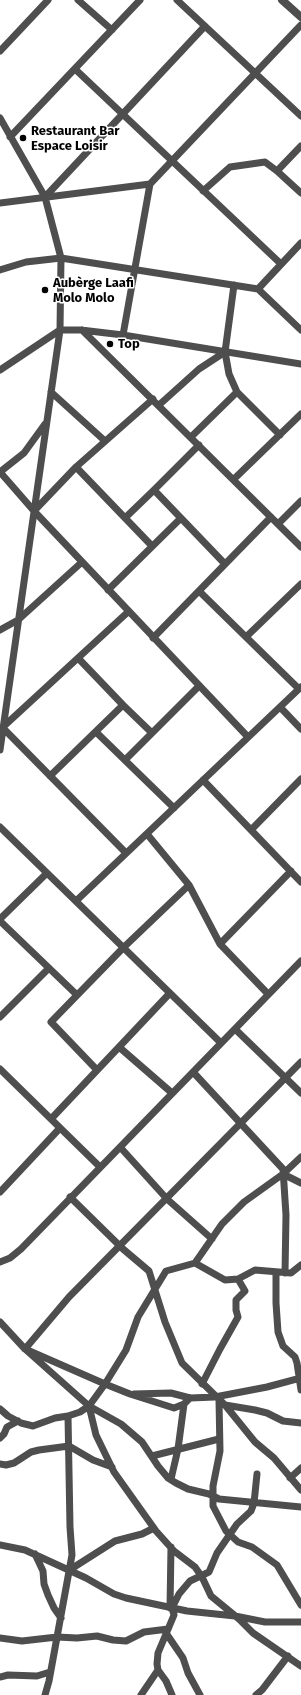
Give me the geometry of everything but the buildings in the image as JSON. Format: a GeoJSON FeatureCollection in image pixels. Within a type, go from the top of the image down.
{"type":"FeatureCollection","features":[{"type":"Feature","properties":{"kind":"street"},"geometry":{"type":"LineString","coordinates":[[0,51],[48,0]]}},
{"type":"Feature","properties":{"kind":"street"},"geometry":{"type":"LineString","coordinates":[[78,0],[112,30]]}},
{"type":"Feature","properties":{"kind":"street"},"geometry":{"type":"LineString","coordinates":[[10,137],[140,0]]}},
{"type":"Feature","properties":{"kind":"street"},"geometry":{"type":"LineString","coordinates":[[177,0],[301,116]]}},
{"type":"Feature","properties":{"kind":"street"},"geometry":{"type":"LineString","coordinates":[[282,0],[300,15]]}},
{"type":"Feature","properties":{"kind":"street"},"geometry":{"type":"LineString","coordinates":[[123,335],[150,184],[301,25]]}},
{"type":"Feature","properties":{"kind":"street"},"geometry":{"type":"LineString","coordinates":[[45,197],[205,26]]}},
{"type":"Feature","properties":{"kind":"street"},"geometry":{"type":"LineString","coordinates":[[75,69],[281,264]]}},
{"type":"Feature","properties":{"kind":"street"},"geometry":{"type":"LineString","coordinates":[[0,118],[45,197],[61,258],[60,330],[0,750]]}},
{"type":"Feature","properties":{"kind":"street"},"geometry":{"type":"LineString","coordinates":[[277,171],[301,146]]}},
{"type":"Feature","properties":{"kind":"street"},"geometry":{"type":"LineString","coordinates":[[203,191],[230,168],[265,162],[277,171],[301,194]]}},
{"type":"Feature","properties":{"kind":"street"},"geometry":{"type":"LineString","coordinates":[[0,203],[150,184]]}},
{"type":"Feature","properties":{"kind":"street"},"geometry":{"type":"LineString","coordinates":[[258,289],[301,243]]}},
{"type":"Feature","properties":{"kind":"street"},"geometry":{"type":"LineString","coordinates":[[0,270],[26,262],[61,258],[258,289],[301,330]]}},
{"type":"Feature","properties":{"kind":"street"},"geometry":{"type":"LineString","coordinates":[[234,285],[225,352],[229,374],[238,392],[280,435]]}},
{"type":"Feature","properties":{"kind":"street"},"geometry":{"type":"LineString","coordinates":[[0,370],[60,330],[82,330],[123,335],[301,364]]}},
{"type":"Feature","properties":{"kind":"street"},"geometry":{"type":"LineString","coordinates":[[82,330],[199,444],[301,547]]}},
{"type":"Feature","properties":{"kind":"street"},"geometry":{"type":"LineString","coordinates":[[159,405],[199,369],[225,352]]}},
{"type":"Feature","properties":{"kind":"street"},"geometry":{"type":"LineString","coordinates":[[51,392],[105,441]]}},
{"type":"Feature","properties":{"kind":"street"},"geometry":{"type":"LineString","coordinates":[[191,437],[238,392]]}},
{"type":"Feature","properties":{"kind":"street"},"geometry":{"type":"LineString","coordinates":[[34,511],[76,467],[153,399]]}},
{"type":"Feature","properties":{"kind":"street"},"geometry":{"type":"LineString","coordinates":[[234,479],[301,414]]}},
{"type":"Feature","properties":{"kind":"street"},"geometry":{"type":"LineString","coordinates":[[46,423],[24,453],[0,472],[34,511],[248,737]]}},
{"type":"Feature","properties":{"kind":"street"},"geometry":{"type":"LineString","coordinates":[[125,518],[199,444]]}},
{"type":"Feature","properties":{"kind":"street"},"geometry":{"type":"LineString","coordinates":[[76,467],[152,546]]}},
{"type":"Feature","properties":{"kind":"street"},"geometry":{"type":"LineString","coordinates":[[154,490],[225,564]]}},
{"type":"Feature","properties":{"kind":"street"},"geometry":{"type":"LineString","coordinates":[[278,524],[301,501]]}},
{"type":"Feature","properties":{"kind":"street"},"geometry":{"type":"LineString","coordinates":[[153,638],[271,517]]}},
{"type":"Feature","properties":{"kind":"street"},"geometry":{"type":"LineString","coordinates":[[108,590],[181,518]]}},
{"type":"Feature","properties":{"kind":"street"},"geometry":{"type":"LineString","coordinates":[[0,630],[18,620],[82,562]]}},
{"type":"Feature","properties":{"kind":"street"},"geometry":{"type":"LineString","coordinates":[[246,637],[301,584]]}},
{"type":"Feature","properties":{"kind":"street"},"geometry":{"type":"LineString","coordinates":[[76,901],[300,688],[199,591]]}},
{"type":"Feature","properties":{"kind":"street"},"geometry":{"type":"LineString","coordinates":[[2,728],[129,612]]}},
{"type":"Feature","properties":{"kind":"street"},"geometry":{"type":"LineString","coordinates":[[78,658],[152,733]]}},
{"type":"Feature","properties":{"kind":"street"},"geometry":{"type":"LineString","coordinates":[[125,760],[199,686]]}},
{"type":"Feature","properties":{"kind":"street"},"geometry":{"type":"LineString","coordinates":[[50,776],[123,705]]}},
{"type":"Feature","properties":{"kind":"street"},"geometry":{"type":"LineString","coordinates":[[280,707],[301,728]]}},
{"type":"Feature","properties":{"kind":"street"},"geometry":{"type":"LineString","coordinates":[[2,728],[126,853]]}},
{"type":"Feature","properties":{"kind":"street"},"geometry":{"type":"LineString","coordinates":[[96,732],[174,808]]}},
{"type":"Feature","properties":{"kind":"street"},"geometry":{"type":"LineString","coordinates":[[251,830],[301,779]]}},
{"type":"Feature","properties":{"kind":"street"},"geometry":{"type":"LineString","coordinates":[[203,780],[301,882]]}},
{"type":"Feature","properties":{"kind":"street"},"geometry":{"type":"LineString","coordinates":[[0,827],[221,1043]]}},
{"type":"Feature","properties":{"kind":"street"},"geometry":{"type":"LineString","coordinates":[[147,834],[189,885],[220,944],[268,994]]}},
{"type":"Feature","properties":{"kind":"street"},"geometry":{"type":"LineString","coordinates":[[220,944],[291,871]]}},
{"type":"Feature","properties":{"kind":"street"},"geometry":{"type":"LineString","coordinates":[[47,873],[0,920],[76,995]]}},
{"type":"Feature","properties":{"kind":"street"},"geometry":{"type":"LineString","coordinates":[[97,1070],[51,1022],[123,948],[189,885]]}},
{"type":"Feature","properties":{"kind":"street"},"geometry":{"type":"LineString","coordinates":[[0,1262],[10,1258],[21,1249],[301,961]]}},
{"type":"Feature","properties":{"kind":"street"},"geometry":{"type":"LineString","coordinates":[[0,1016],[49,968]]}},
{"type":"Feature","properties":{"kind":"street"},"geometry":{"type":"LineString","coordinates":[[50,1118],[170,993]]}},
{"type":"Feature","properties":{"kind":"street"},"geometry":{"type":"LineString","coordinates":[[235,1029],[301,1093]]}},
{"type":"Feature","properties":{"kind":"street"},"geometry":{"type":"LineString","coordinates":[[119,1047],[172,1093]]}},
{"type":"Feature","properties":{"kind":"street"},"geometry":{"type":"LineString","coordinates":[[25,1348],[69,1297],[301,1062]]}},
{"type":"Feature","properties":{"kind":"street"},"geometry":{"type":"LineString","coordinates":[[0,1069],[100,1167]]}},
{"type":"Feature","properties":{"kind":"street"},"geometry":{"type":"LineString","coordinates":[[193,1072],[283,1169],[286,1215],[285,1273]]}},
{"type":"Feature","properties":{"kind":"street"},"geometry":{"type":"LineString","coordinates":[[0,1192],[60,1128]]}},
{"type":"Feature","properties":{"kind":"street"},"geometry":{"type":"LineString","coordinates":[[120,1147],[167,1198],[212,1239]]}},
{"type":"Feature","properties":{"kind":"street"},"geometry":{"type":"LineString","coordinates":[[0,1409],[18,1421],[33,1426],[55,1418],[80,1412],[89,1406],[105,1384],[126,1350],[138,1317],[166,1271],[195,1263],[222,1224],[244,1202],[283,1174],[301,1157]]}},
{"type":"Feature","properties":{"kind":"street"},"geometry":{"type":"LineString","coordinates":[[283,1174],[301,1183]]}},
{"type":"Feature","properties":{"kind":"street"},"geometry":{"type":"LineString","coordinates":[[70,1197],[120,1246],[149,1271],[156,1288],[165,1322],[182,1363],[225,1405],[255,1442],[274,1458],[301,1490]]}},
{"type":"Feature","properties":{"kind":"street"},"geometry":{"type":"LineString","coordinates":[[195,1263],[225,1280],[238,1279],[254,1270],[276,1273],[291,1273],[301,1265]]}},
{"type":"Feature","properties":{"kind":"street"},"geometry":{"type":"LineString","coordinates":[[276,1273],[278,1332],[283,1346],[295,1357],[301,1378],[301,1390]]}},
{"type":"Feature","properties":{"kind":"street"},"geometry":{"type":"LineString","coordinates":[[202,1384],[238,1317],[236,1300],[245,1291],[238,1279]]}},
{"type":"Feature","properties":{"kind":"street"},"geometry":{"type":"LineString","coordinates":[[0,1322],[25,1348],[89,1406],[120,1424],[142,1442],[158,1466],[171,1479],[188,1489],[212,1495],[219,1500],[301,1507]]}},
{"type":"Feature","properties":{"kind":"street"},"geometry":{"type":"LineString","coordinates":[[25,1348],[105,1384],[130,1394],[174,1408],[184,1404],[190,1398]]}},
{"type":"Feature","properties":{"kind":"street"},"geometry":{"type":"LineString","coordinates":[[130,1394],[147,1392],[171,1393],[190,1398],[217,1398],[301,1378]]}},
{"type":"Feature","properties":{"kind":"street"},"geometry":{"type":"LineString","coordinates":[[217,1398],[220,1451],[212,1495],[213,1506],[226,1531],[238,1542],[252,1547],[277,1565],[301,1605]]}},
{"type":"Feature","properties":{"kind":"street"},"geometry":{"type":"LineString","coordinates":[[171,1479],[178,1449],[184,1404]]}},
{"type":"Feature","properties":{"kind":"street"},"geometry":{"type":"LineString","coordinates":[[225,1405],[267,1413],[283,1421],[301,1423]]}},
{"type":"Feature","properties":{"kind":"street"},"geometry":{"type":"LineString","coordinates":[[89,1406],[96,1435],[112,1467],[154,1528],[171,1547],[195,1567],[201,1575],[211,1596],[253,1633],[301,1666]]}},
{"type":"Feature","properties":{"kind":"street"},"geometry":{"type":"LineString","coordinates":[[45,1695],[72,1555],[68,1416]]}},
{"type":"Feature","properties":{"kind":"street"},"geometry":{"type":"LineString","coordinates":[[0,1438],[4,1434],[7,1427],[18,1421]]}},
{"type":"Feature","properties":{"kind":"street"},"geometry":{"type":"LineString","coordinates":[[152,1456],[219,1439]]}},
{"type":"Feature","properties":{"kind":"street"},"geometry":{"type":"LineString","coordinates":[[0,1464],[6,1466],[14,1463],[31,1452],[69,1446],[93,1460],[112,1467]]}},
{"type":"Feature","properties":{"kind":"street"},"geometry":{"type":"LineString","coordinates":[[290,1478],[301,1468]]}},
{"type":"Feature","properties":{"kind":"street"},"geometry":{"type":"LineString","coordinates":[[171,1608],[190,1581],[209,1572],[218,1553],[230,1534],[237,1524],[251,1511],[254,1503],[257,1474]]}},
{"type":"Feature","properties":{"kind":"street"},"geometry":{"type":"LineString","coordinates":[[70,1570],[115,1541],[142,1534],[154,1528]]}},
{"type":"Feature","properties":{"kind":"street"},"geometry":{"type":"LineString","coordinates":[[0,1545],[25,1550],[35,1554],[86,1578],[114,1594],[187,1611],[235,1616],[264,1622],[301,1622]]}},
{"type":"Feature","properties":{"kind":"street"},"geometry":{"type":"LineString","coordinates":[[171,1547],[171,1608],[174,1615],[158,1653],[157,1664],[158,1670],[166,1681],[172,1695]]}},
{"type":"Feature","properties":{"kind":"street"},"geometry":{"type":"LineString","coordinates":[[35,1554],[43,1571],[44,1584],[48,1595],[61,1618]]}},
{"type":"Feature","properties":{"kind":"street"},"geometry":{"type":"LineString","coordinates":[[0,1638],[22,1641],[57,1637],[77,1638],[97,1636],[113,1640],[126,1641],[144,1632],[167,1631]]}},
{"type":"Feature","properties":{"kind":"street"},"geometry":{"type":"LineString","coordinates":[[167,1631],[183,1658],[188,1673],[200,1695]]}},
{"type":"Feature","properties":{"kind":"street"},"geometry":{"type":"LineString","coordinates":[[256,1695],[270,1680],[288,1656]]}},
{"type":"Feature","properties":{"kind":"street"},"geometry":{"type":"LineString","coordinates":[[140,1695],[158,1670]]}},
{"type":"Feature","properties":{"kind":"street"},"geometry":{"type":"LineString","coordinates":[[0,1677],[8,1675],[37,1676],[50,1672]]}},
{"type":"Feature","properties":{"kind":"place","name":"Restaurant Bar Espace Loisir"},"geometry":{"type":"Point","coordinates":[23,138]}},
{"type":"Feature","properties":{"kind":"place","name":"Aubèrge Laafi Molo Molo"},"geometry":{"type":"Point","coordinates":[45,290]}},
{"type":"Feature","properties":{"kind":"place","name":"Top"},"geometry":{"type":"Point","coordinates":[110,344]}}]}
